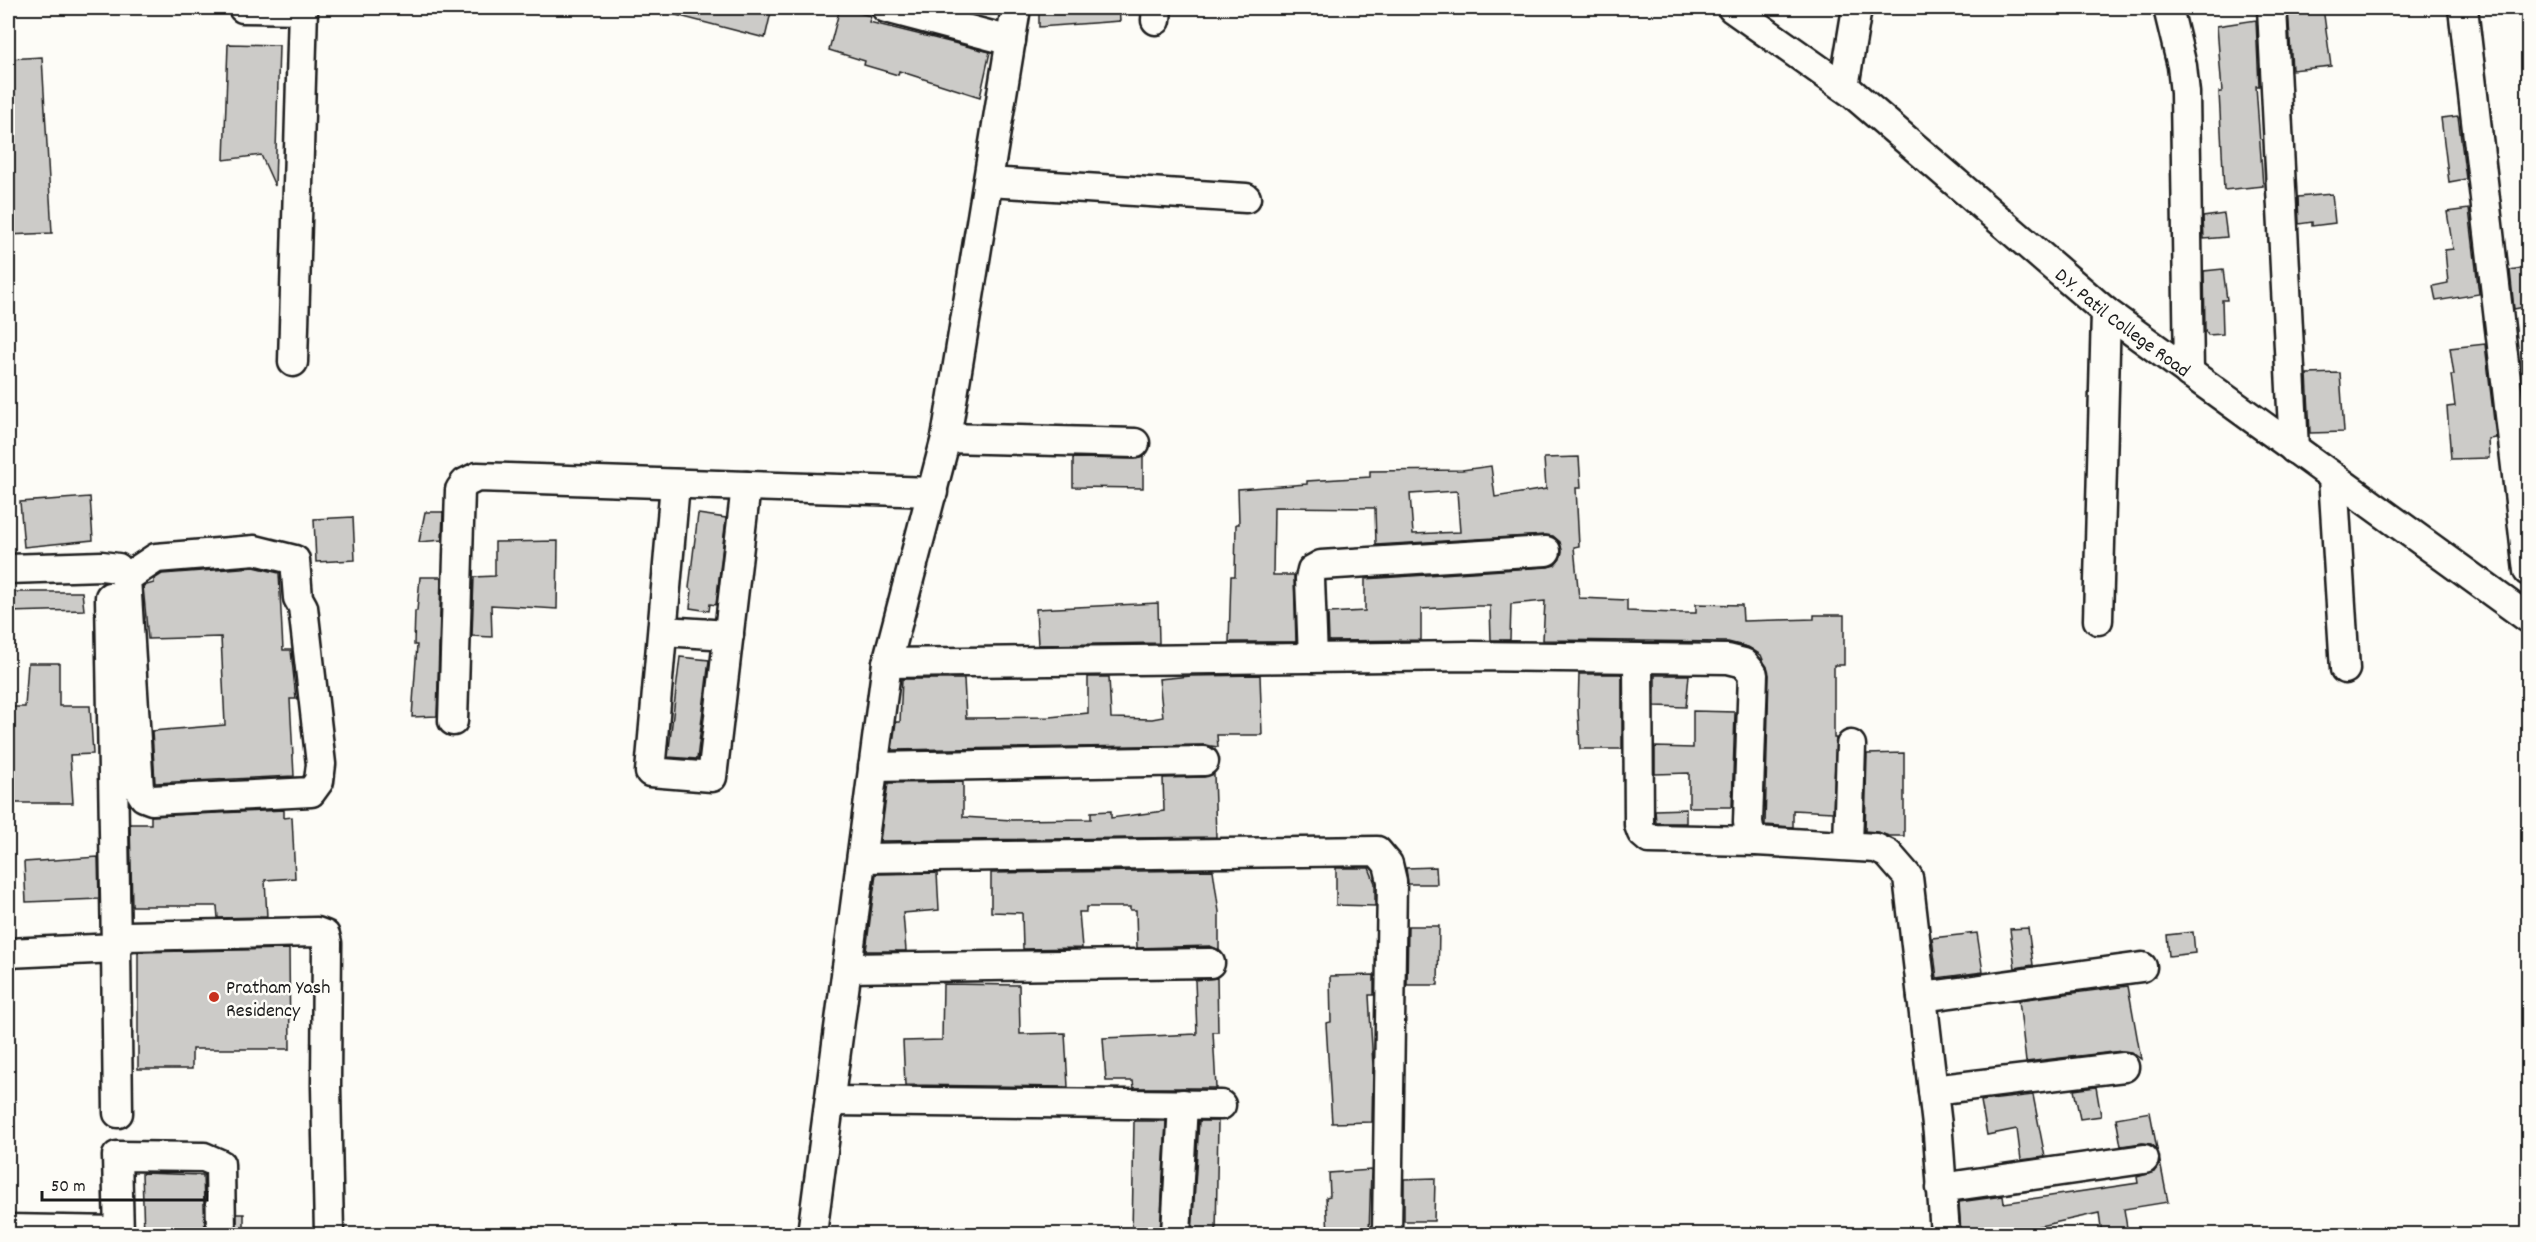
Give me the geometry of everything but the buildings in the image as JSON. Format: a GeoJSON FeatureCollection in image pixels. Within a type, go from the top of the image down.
{"type":"FeatureCollection","features":[{"type":"Feature","properties":{"kind":"street"},"geometry":{"type":"LineString","coordinates":[[243,8],[303,8],[293,362]]}},
{"type":"Feature","properties":{"kind":"street"},"geometry":{"type":"LineString","coordinates":[[886,8],[1011,41]]}},
{"type":"Feature","properties":{"kind":"street"},"geometry":{"type":"LineString","coordinates":[[812,1234],[887,663],[946,438],[1016,8]]}},
{"type":"Feature","properties":{"kind":"street","name":"D.Y. Patil College Road"},"geometry":{"type":"LineString","coordinates":[[1732,8],[1844,87],[2106,312],[2529,618]]}},
{"type":"Feature","properties":{"kind":"street"},"geometry":{"type":"LineString","coordinates":[[1844,87],[1857,8]]}},
{"type":"Feature","properties":{"kind":"street"},"geometry":{"type":"LineString","coordinates":[[2168,8],[2182,66],[2185,93],[2189,373]]}},
{"type":"Feature","properties":{"kind":"street"},"geometry":{"type":"LineString","coordinates":[[2272,8],[2294,449]]}},
{"type":"Feature","properties":{"kind":"street"},"geometry":{"type":"LineString","coordinates":[[2463,8],[2529,571]]}},
{"type":"Feature","properties":{"kind":"street"},"geometry":{"type":"LineString","coordinates":[[988,182],[1246,198]]}},
{"type":"Feature","properties":{"kind":"street"},"geometry":{"type":"LineString","coordinates":[[2098,620],[2106,312]]}},
{"type":"Feature","properties":{"kind":"street"},"geometry":{"type":"LineString","coordinates":[[946,438],[1135,443]]}},
{"type":"Feature","properties":{"kind":"street"},"geometry":{"type":"LineString","coordinates":[[453,721],[460,490],[465,483],[477,477],[933,492]]}},
{"type":"Feature","properties":{"kind":"street"},"geometry":{"type":"LineString","coordinates":[[2333,477],[2345,669]]}},
{"type":"Feature","properties":{"kind":"street"},"geometry":{"type":"LineString","coordinates":[[675,484],[650,772],[712,777],[746,486]]}},
{"type":"Feature","properties":{"kind":"street"},"geometry":{"type":"LineString","coordinates":[[8,569],[118,573],[156,558],[255,550],[295,560],[298,598],[303,607],[321,764],[319,781],[311,792],[152,800],[144,797],[139,789],[118,573]]}},
{"type":"Feature","properties":{"kind":"street"},"geometry":{"type":"LineString","coordinates":[[1313,658],[1310,579],[1312,570],[1321,565],[1546,551]]}},
{"type":"Feature","properties":{"kind":"street"},"geometry":{"type":"LineString","coordinates":[[118,573],[116,948],[118,1113]]}},
{"type":"Feature","properties":{"kind":"street"},"geometry":{"type":"LineString","coordinates":[[663,630],[729,635]]}},
{"type":"Feature","properties":{"kind":"street"},"geometry":{"type":"LineString","coordinates":[[887,663],[1472,656],[1728,659],[1744,663],[1752,674],[1748,822],[1750,834],[1756,841]]}},
{"type":"Feature","properties":{"kind":"street"},"geometry":{"type":"LineString","coordinates":[[1638,658],[1639,825],[1642,833],[1649,839],[1756,841],[1876,848],[1888,854],[1908,877],[1933,1090],[1945,1234]]}},
{"type":"Feature","properties":{"kind":"street"},"geometry":{"type":"LineString","coordinates":[[1848,846],[1851,745]]}},
{"type":"Feature","properties":{"kind":"street"},"geometry":{"type":"LineString","coordinates":[[873,767],[1204,761]]}},
{"type":"Feature","properties":{"kind":"street"},"geometry":{"type":"LineString","coordinates":[[862,858],[1377,851],[1388,864],[1392,881],[1387,1234]]}},
{"type":"Feature","properties":{"kind":"street"},"geometry":{"type":"LineString","coordinates":[[8,953],[116,948],[126,936],[317,932],[325,935],[327,943],[326,1086],[329,1234]]}},
{"type":"Feature","properties":{"kind":"street"},"geometry":{"type":"LineString","coordinates":[[847,968],[1210,963]]}},
{"type":"Feature","properties":{"kind":"street"},"geometry":{"type":"LineString","coordinates":[[1922,997],[2142,967]]}},
{"type":"Feature","properties":{"kind":"street"},"geometry":{"type":"LineString","coordinates":[[1933,1090],[2124,1067]]}},
{"type":"Feature","properties":{"kind":"street"},"geometry":{"type":"LineString","coordinates":[[830,1101],[1221,1105]]}},
{"type":"Feature","properties":{"kind":"street"},"geometry":{"type":"LineString","coordinates":[[1176,1234],[1183,1104]]}},
{"type":"Feature","properties":{"kind":"street"},"geometry":{"type":"LineString","coordinates":[[8,1229],[119,1233],[117,1156],[204,1157],[220,1164],[221,1234]]}},
{"type":"Feature","properties":{"kind":"street"},"geometry":{"type":"LineString","coordinates":[[1941,1188],[2144,1159]]}},
{"type":"Feature","properties":{"kind":"place","name":"Pratham Yash Residency"},"geometry":{"type":"Point","coordinates":[214,997]}}]}
